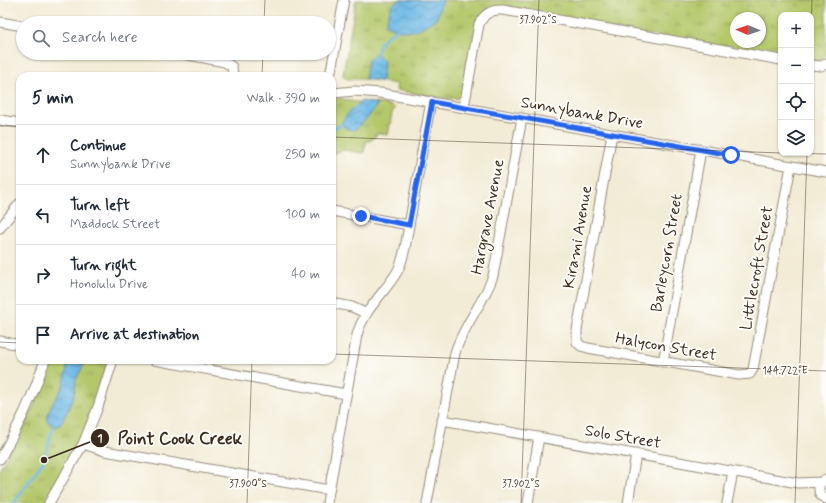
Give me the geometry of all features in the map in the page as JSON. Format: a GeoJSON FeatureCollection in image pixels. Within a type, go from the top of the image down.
{"type":"FeatureCollection","features":[{"type":"Feature","properties":{"kind":"street"},"geometry":{"type":"LineString","coordinates":[[336,43],[344,0]]}},
{"type":"Feature","properties":{"kind":"street"},"geometry":{"type":"LineString","coordinates":[[464,107],[479,24],[485,15],[495,10],[778,59]]}},
{"type":"Feature","properties":{"kind":"street"},"geometry":{"type":"LineString","coordinates":[[0,22],[16,25]]}},
{"type":"Feature","properties":{"kind":"street"},"geometry":{"type":"LineString","coordinates":[[215,60],[226,62],[232,68],[232,72]]}},
{"type":"Feature","properties":{"kind":"street"},"geometry":{"type":"LineString","coordinates":[[331,72],[333,60]]}},
{"type":"Feature","properties":{"kind":"street"},"geometry":{"type":"LineString","coordinates":[[814,65],[821,66],[826,64]]}},
{"type":"Feature","properties":{"kind":"street","name":"Sunnybank Drive"},"geometry":{"type":"LineString","coordinates":[[336,92],[371,92],[464,107],[826,172]]}},
{"type":"Feature","properties":{"kind":"street"},"geometry":{"type":"LineString","coordinates":[[327,503],[357,335],[365,313],[398,272],[403,257],[432,102]]}},
{"type":"Feature","properties":{"kind":"street","name":"Hargrave Avenue"},"geometry":{"type":"LineString","coordinates":[[427,503],[452,361],[457,344],[485,295],[493,276],[522,118]]}},
{"type":"Feature","properties":{"kind":"street"},"geometry":{"type":"LineString","coordinates":[[0,120],[16,122]]}},
{"type":"Feature","properties":{"kind":"street","name":"Kirami Avenue"},"geometry":{"type":"LineString","coordinates":[[579,344],[576,340],[576,330],[612,134]]}},
{"type":"Feature","properties":{"kind":"street","name":"Barleycorn Street"},"geometry":{"type":"LineString","coordinates":[[663,362],[701,150]]}},
{"type":"Feature","properties":{"kind":"street","name":"Littlecroft Street"},"geometry":{"type":"LineString","coordinates":[[750,374],[754,369],[755,364],[791,166]]}},
{"type":"Feature","properties":{"kind":"street"},"geometry":{"type":"LineString","coordinates":[[0,228],[16,208]]}},
{"type":"Feature","properties":{"kind":"street"},"geometry":{"type":"LineString","coordinates":[[336,212],[409,225]]}},
{"type":"Feature","properties":{"kind":"street"},"geometry":{"type":"LineString","coordinates":[[336,305],[352,307],[365,313]]}},
{"type":"Feature","properties":{"kind":"street"},"geometry":{"type":"LineString","coordinates":[[0,341],[16,344]]}},
{"type":"Feature","properties":{"kind":"street","name":"Halycon Street"},"geometry":{"type":"LineString","coordinates":[[579,344],[588,348],[663,362],[739,375],[750,374]]}},
{"type":"Feature","properties":{"kind":"street"},"geometry":{"type":"LineString","coordinates":[[1,452],[26,412],[44,364]]}},
{"type":"Feature","properties":{"kind":"street"},"geometry":{"type":"LineString","coordinates":[[49,503],[83,444],[98,407],[112,364]]}},
{"type":"Feature","properties":{"kind":"street"},"geometry":{"type":"LineString","coordinates":[[177,364],[346,394]]}},
{"type":"Feature","properties":{"kind":"street","name":"Solo Street"},"geometry":{"type":"LineString","coordinates":[[442,420],[798,483],[824,479]]}},
{"type":"Feature","properties":{"kind":"street"},"geometry":{"type":"LineString","coordinates":[[528,503],[540,437]]}},
{"type":"Feature","properties":{"kind":"street"},"geometry":{"type":"LineString","coordinates":[[83,444],[105,451],[329,490]]}},
{"type":"Feature","properties":{"kind":"street"},"geometry":{"type":"LineString","coordinates":[[628,503],[636,454]]}},
{"type":"Feature","properties":{"kind":"street"},"geometry":{"type":"LineString","coordinates":[[727,503],[733,472]]}},
{"type":"Feature","properties":{"kind":"street"},"geometry":{"type":"LineString","coordinates":[[823,498],[818,488],[824,479]]}},
{"type":"Feature","properties":{"kind":"street","name":"Solo Street"},"geometry":{"type":"LineString","coordinates":[[798,483],[823,498]]}},
{"type":"Feature","properties":{"kind":"green space"},"geometry":{"type":"Polygon","coordinates":[[[356,0],[826,0],[826,54],[821,60],[814,61],[814,12],[778,12],[778,56],[731,48],[766,48],[766,12],[730,12],[730,48],[487,9],[462,94],[458,98],[447,99],[396,90],[397,84],[365,79],[345,78],[343,75],[356,0]]]}},
{"type":"Feature","properties":{"kind":"green space"},"geometry":{"type":"Polygon","coordinates":[[[336,99],[374,103],[395,108],[392,113],[388,135],[378,133],[373,139],[366,142],[364,153],[343,150],[336,153],[336,99]]]}},
{"type":"Feature","properties":{"kind":"green space"},"geometry":{"type":"Polygon","coordinates":[[[49,364],[107,364],[84,430],[44,503],[0,503],[0,468],[27,421],[38,396],[49,364]]]}},
{"type":"Feature","properties":{"kind":"water"},"geometry":{"type":"Polygon","coordinates":[[[399,0],[444,0],[437,18],[423,27],[412,31],[407,31],[385,25],[392,5],[399,0]]]}},
{"type":"Feature","properties":{"kind":"water"},"geometry":{"type":"Polygon","coordinates":[[[376,53],[384,61],[382,81],[365,79],[368,60],[376,53]]]}},
{"type":"Feature","properties":{"kind":"water"},"geometry":{"type":"Polygon","coordinates":[[[362,101],[378,104],[367,119],[355,130],[346,129],[342,122],[348,113],[362,101]]]}},
{"type":"Feature","properties":{"kind":"water"},"geometry":{"type":"Polygon","coordinates":[[[68,364],[84,364],[76,380],[74,396],[66,414],[61,424],[55,427],[47,421],[47,416],[63,386],[68,364]]]}},
{"type":"Feature","properties":{"kind":"waterway"},"geometry":{"type":"LineString","coordinates":[[376,55],[382,40],[399,28]]}},
{"type":"Feature","properties":{"kind":"waterway"},"geometry":{"type":"LineString","coordinates":[[336,127],[346,123]]}},
{"type":"Feature","properties":{"kind":"waterway"},"geometry":{"type":"LineString","coordinates":[[14,503],[44,460],[54,424]]}},
{"type":"Feature","properties":{"kind":"place","name":"Point Cook Creek"},"geometry":{"type":"Point","coordinates":[44,460]}},
{"type":"Feature","properties":{"kind":"route"},"geometry":{"type":"LineString","coordinates":[[361,216],[409,225],[432,102],[731,155]]}}]}
